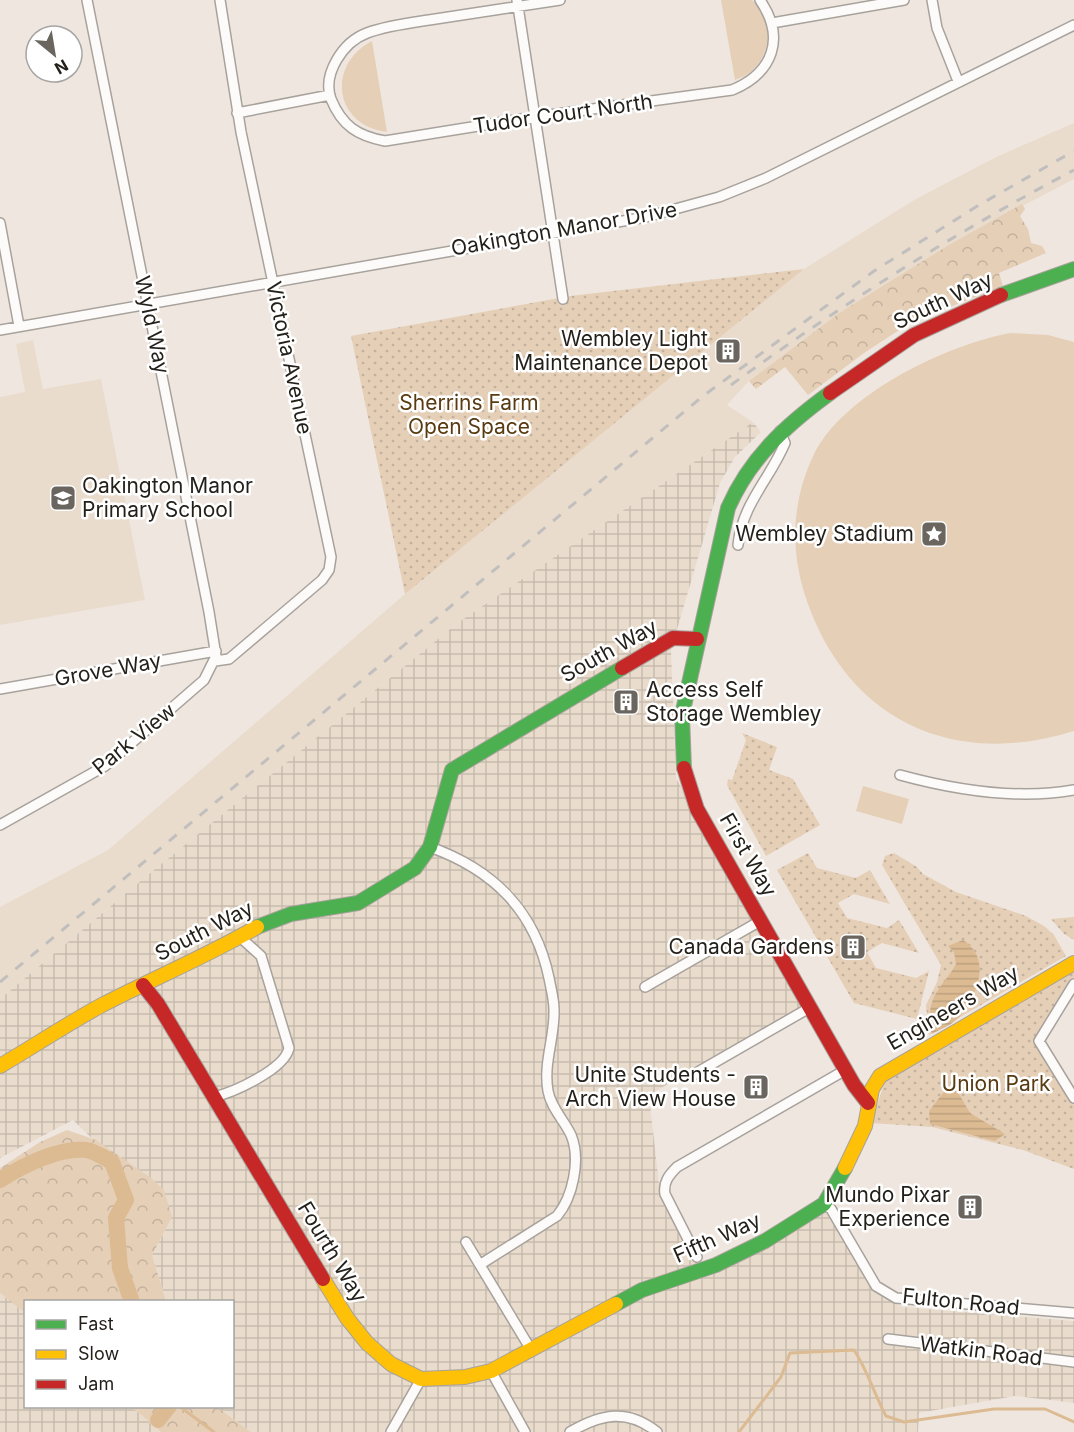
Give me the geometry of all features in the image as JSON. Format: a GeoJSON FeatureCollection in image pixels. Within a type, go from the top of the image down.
{"type":"FeatureCollection","features":[{"type":"Feature","properties":{"kind":"main road","name":"South Way"},"geometry":{"type":"LineString","coordinates":[[158,1004],[146,983],[199,960],[240,937],[291,914],[334,909],[358,903],[415,868],[430,847],[452,770],[460,763],[513,730],[673,639],[697,639],[734,490],[753,459],[780,430],[915,334],[1016,290],[1074,269]]}},
{"type":"Feature","properties":{"kind":"main road","name":"First Way"},"geometry":{"type":"LineString","coordinates":[[697,639],[682,715],[685,772],[697,808],[848,1070]]}},
{"type":"Feature","properties":{"kind":"main road","name":"Engineers Way"},"geometry":{"type":"LineString","coordinates":[[868,1103],[875,1082],[885,1071],[1074,963]]}},
{"type":"Feature","properties":{"kind":"main road"},"geometry":{"type":"LineString","coordinates":[[0,1066],[37,1042],[146,983]]}},
{"type":"Feature","properties":{"kind":"main road","name":"Fourth Way"},"geometry":{"type":"LineString","coordinates":[[158,1004],[347,1318],[367,1343],[391,1364],[421,1379],[465,1377],[491,1371]]}},
{"type":"Feature","properties":{"kind":"main road"},"geometry":{"type":"LineString","coordinates":[[848,1070],[855,1077],[867,1079],[885,1071]]}},
{"type":"Feature","properties":{"kind":"main road"},"geometry":{"type":"LineString","coordinates":[[848,1070],[868,1103]]}},
{"type":"Feature","properties":{"kind":"main road","name":"Fifth Way"},"geometry":{"type":"LineString","coordinates":[[491,1371],[530,1348],[642,1290],[716,1265],[755,1246],[824,1204],[858,1144],[865,1126],[868,1103]]}},
{"type":"Feature","properties":{"kind":"street","name":"Wyld Way"},"geometry":{"type":"LineString","coordinates":[[87,0],[216,656]]}},
{"type":"Feature","properties":{"kind":"street","name":"Victoria Avenue"},"geometry":{"type":"LineString","coordinates":[[216,656],[227,660],[241,649],[322,580],[331,564],[237,113],[220,0]]}},
{"type":"Feature","properties":{"kind":"street"},"geometry":{"type":"LineString","coordinates":[[237,113],[330,95],[332,74],[338,55],[351,42],[366,33],[517,3],[560,0]]}},
{"type":"Feature","properties":{"kind":"street"},"geometry":{"type":"LineString","coordinates":[[760,0],[772,22],[904,0]]}},
{"type":"Feature","properties":{"kind":"street"},"geometry":{"type":"LineString","coordinates":[[932,0],[940,36],[958,81]]}},
{"type":"Feature","properties":{"kind":"street"},"geometry":{"type":"LineString","coordinates":[[517,3],[563,299]]}},
{"type":"Feature","properties":{"kind":"street","name":"Tudor Court North"},"geometry":{"type":"LineString","coordinates":[[330,95],[346,126],[366,138],[385,141],[534,117],[732,90],[748,83],[767,65],[774,40],[772,22]]}},
{"type":"Feature","properties":{"kind":"street","name":"Oakington Manor Drive"},"geometry":{"type":"LineString","coordinates":[[0,330],[646,217],[719,197],[766,178],[1074,25]]}},
{"type":"Feature","properties":{"kind":"street"},"geometry":{"type":"LineString","coordinates":[[0,223],[19,326]]}},
{"type":"Feature","properties":{"kind":"street"},"geometry":{"type":"LineString","coordinates":[[738,545],[742,524],[752,497],[785,443],[780,430]]}},
{"type":"Feature","properties":{"kind":"street","name":"Grove Way"},"geometry":{"type":"LineString","coordinates":[[0,689],[216,656]]}},
{"type":"Feature","properties":{"kind":"street","name":"Park View"},"geometry":{"type":"LineString","coordinates":[[0,825],[105,766],[199,686],[208,676],[216,656]]}},
{"type":"Feature","properties":{"kind":"street"},"geometry":{"type":"LineString","coordinates":[[900,775],[928,783],[983,791],[1032,793],[1074,790]]}},
{"type":"Feature","properties":{"kind":"street"},"geometry":{"type":"LineString","coordinates":[[430,847],[450,854],[485,877],[511,897],[524,912],[544,956],[555,1007],[547,1058],[548,1093],[571,1135],[577,1156],[563,1209],[555,1218],[481,1264]]}},
{"type":"Feature","properties":{"kind":"street"},"geometry":{"type":"LineString","coordinates":[[645,987],[762,920]]}},
{"type":"Feature","properties":{"kind":"street"},"geometry":{"type":"LineString","coordinates":[[213,1097],[228,1095],[283,1062],[289,1048],[261,957],[240,937]]}},
{"type":"Feature","properties":{"kind":"street"},"geometry":{"type":"LineString","coordinates":[[1074,984],[1039,1041],[1074,1096]]}},
{"type":"Feature","properties":{"kind":"street"},"geometry":{"type":"LineString","coordinates":[[691,1076],[812,1008]]}},
{"type":"Feature","properties":{"kind":"street"},"geometry":{"type":"LineString","coordinates":[[698,1257],[665,1194],[665,1184],[671,1173],[677,1167],[848,1070]]}},
{"type":"Feature","properties":{"kind":"street","name":"Fulton Road"},"geometry":{"type":"LineString","coordinates":[[824,1204],[831,1209],[876,1286],[896,1298],[1074,1313]]}},
{"type":"Feature","properties":{"kind":"street"},"geometry":{"type":"LineString","coordinates":[[466,1242],[530,1348]]}},
{"type":"Feature","properties":{"kind":"street","name":"Watkin Road"},"geometry":{"type":"LineString","coordinates":[[888,1340],[1074,1362]]}},
{"type":"Feature","properties":{"kind":"street"},"geometry":{"type":"LineString","coordinates":[[491,1371],[525,1432]]}},
{"type":"Feature","properties":{"kind":"street"},"geometry":{"type":"LineString","coordinates":[[391,1432],[421,1379]]}},
{"type":"Feature","properties":{"kind":"street"},"geometry":{"type":"LineString","coordinates":[[570,1432],[588,1421],[612,1414],[641,1422],[657,1432]]}},
{"type":"Feature","properties":{"kind":"shaded area"},"geometry":{"type":"Polygon","coordinates":[[[1074,123],[1074,179],[947,246],[839,313],[749,381],[727,405],[753,422],[459,622],[149,874],[0,999],[0,907],[108,850],[405,594],[804,269],[914,200],[996,157],[1074,123]]]}},
{"type":"Feature","properties":{"kind":"shaded area","name":"Oakington Manor Primary School"},"geometry":{"type":"Polygon","coordinates":[[[33,340],[43,389],[101,379],[145,600],[0,625],[0,397],[25,392],[16,344],[33,340]]]}},
{"type":"Feature","properties":{"kind":"shaded area"},"geometry":{"type":"Polygon","coordinates":[[[753,422],[761,432],[735,457],[720,483],[671,650],[676,778],[802,1007],[649,1095],[660,1193],[704,1277],[825,1211],[877,1293],[903,1307],[1074,1321],[1074,1403],[1015,1396],[919,1413],[918,1432],[251,1432],[218,1408],[234,1408],[234,1300],[166,1300],[152,1255],[172,1217],[73,1120],[0,1158],[0,999],[149,874],[459,622],[753,422]]]}},
{"type":"Feature","properties":{"kind":"shaded area"},"geometry":{"type":"Polygon","coordinates":[[[963,940],[972,948],[980,966],[977,987],[957,1019],[932,1034],[926,1016],[930,1014],[936,993],[956,964],[954,952],[948,946],[963,940]]]}},
{"type":"Feature","properties":{"kind":"shaded area"},"geometry":{"type":"Polygon","coordinates":[[[947,1088],[956,1089],[970,1113],[1005,1134],[995,1141],[930,1124],[929,1111],[947,1088]]]}},
{"type":"Feature","properties":{"kind":"shaded area"},"geometry":{"type":"Polygon","coordinates":[[[0,1293],[24,1312],[24,1408],[133,1408],[161,1432],[0,1432],[0,1293]]]}},
{"type":"Feature","properties":{"kind":"green space"},"geometry":{"type":"Polygon","coordinates":[[[721,0],[752,0],[766,22],[768,33],[763,56],[756,66],[735,80],[721,0]]]}},
{"type":"Feature","properties":{"kind":"green space"},"geometry":{"type":"Polygon","coordinates":[[[372,41],[387,132],[369,127],[356,119],[347,107],[342,93],[347,64],[357,52],[372,41]]]}},
{"type":"Feature","properties":{"kind":"green space"},"geometry":{"type":"Polygon","coordinates":[[[1022,204],[1025,209],[1020,216],[1028,229],[1031,243],[1042,246],[1046,253],[999,273],[1003,286],[910,323],[864,353],[808,395],[785,367],[756,389],[749,381],[839,313],[947,246],[1022,204]]]}},
{"type":"Feature","properties":{"kind":"green space","name":"Sherrins Farm Open Space"},"geometry":{"type":"Polygon","coordinates":[[[804,269],[405,594],[351,336],[570,296],[804,269]]]}},
{"type":"Feature","properties":{"kind":"green space","name":"Wembley Stadium"},"geometry":{"type":"Polygon","coordinates":[[[1010,333],[1048,335],[1074,342],[1074,731],[1032,741],[991,744],[953,739],[917,728],[884,709],[855,684],[831,651],[811,612],[799,572],[795,533],[800,494],[814,454],[828,432],[848,411],[899,376],[928,361],[984,339],[1010,333]]]}},
{"type":"Feature","properties":{"kind":"green space"},"geometry":{"type":"Polygon","coordinates":[[[742,733],[777,747],[769,770],[793,779],[820,825],[766,856],[727,785],[728,779],[732,780],[746,740],[742,733]]]}},
{"type":"Feature","properties":{"kind":"green space"},"geometry":{"type":"Polygon","coordinates":[[[863,786],[909,799],[902,824],[856,811],[863,786]]]}},
{"type":"Feature","properties":{"kind":"green space"},"geometry":{"type":"Polygon","coordinates":[[[808,853],[817,868],[856,878],[870,870],[890,904],[854,894],[838,903],[847,918],[887,928],[899,920],[919,953],[882,943],[867,952],[876,968],[916,978],[929,971],[917,1019],[854,1003],[777,870],[808,853]]]}},
{"type":"Feature","properties":{"kind":"green space","name":"Union Park"},"geometry":{"type":"Polygon","coordinates":[[[894,853],[917,867],[923,874],[956,892],[1026,916],[1044,926],[1054,935],[1066,956],[929,1035],[926,1005],[937,982],[941,965],[882,865],[885,856],[894,853]]]}},
{"type":"Feature","properties":{"kind":"green space"},"geometry":{"type":"Polygon","coordinates":[[[1074,917],[1074,940],[1064,934],[1051,919],[1074,917]]]}},
{"type":"Feature","properties":{"kind":"green space","name":"Union Park"},"geometry":{"type":"Polygon","coordinates":[[[1074,970],[1074,984],[1039,1041],[1074,1096],[1074,1169],[1023,1150],[932,1127],[871,1123],[885,1081],[1074,970]]]}},
{"type":"Feature","properties":{"kind":"green space"},"geometry":{"type":"Polygon","coordinates":[[[67,1130],[96,1140],[151,1178],[164,1190],[172,1217],[152,1255],[166,1300],[24,1300],[24,1312],[0,1293],[0,1168],[40,1142],[67,1130]]]}},
{"type":"Feature","properties":{"kind":"green space"},"geometry":{"type":"Polygon","coordinates":[[[133,1408],[218,1408],[251,1432],[161,1432],[133,1408]]]}},
{"type":"Feature","properties":{"kind":"waterway"},"geometry":{"type":"LineString","coordinates":[[0,1180],[30,1164],[64,1151],[86,1150],[112,1162],[126,1200],[116,1218],[120,1268],[131,1300]]}},
{"type":"Feature","properties":{"kind":"waterway"},"geometry":{"type":"LineString","coordinates":[[739,1432],[781,1377],[790,1353],[854,1350],[886,1416],[904,1422],[994,1409],[1045,1409],[1074,1422]]}},
{"type":"Feature","properties":{"kind":"waterway"},"geometry":{"type":"LineString","coordinates":[[158,1420],[167,1408]]}},
{"type":"Feature","properties":{"kind":"waterway"},"geometry":{"type":"LineString","coordinates":[[182,1408],[214,1432]]}},
{"type":"Feature","properties":{"kind":"railway"},"geometry":{"type":"LineString","coordinates":[[0,982],[703,396],[874,271],[979,205],[1074,151]]}},
{"type":"Feature","properties":{"kind":"railway"},"geometry":{"type":"LineString","coordinates":[[731,385],[899,271],[985,219],[1074,170]]}},
{"type":"Feature","properties":{"kind":"traffic: fast"},"geometry":{"type":"LineString","coordinates":[[1001,295],[1074,269]]}},
{"type":"Feature","properties":{"kind":"traffic: fast"},"geometry":{"type":"LineString","coordinates":[[684,768],[682,715],[728,508],[758,458],[784,430],[830,393]]}},
{"type":"Feature","properties":{"kind":"traffic: fast"},"geometry":{"type":"LineString","coordinates":[[257,927],[291,914],[358,903],[415,868],[430,847],[452,770],[622,668]]}},
{"type":"Feature","properties":{"kind":"traffic: fast"},"geometry":{"type":"LineString","coordinates":[[616,1304],[642,1290],[716,1265],[765,1241],[824,1204],[845,1168]]}},
{"type":"Feature","properties":{"kind":"traffic: slow"},"geometry":{"type":"LineString","coordinates":[[0,1066],[102,1005],[257,927]]}},
{"type":"Feature","properties":{"kind":"traffic: slow"},"geometry":{"type":"LineString","coordinates":[[845,1168],[865,1126],[872,1089],[880,1076],[1074,963]]}},
{"type":"Feature","properties":{"kind":"traffic: slow"},"geometry":{"type":"LineString","coordinates":[[323,1279],[347,1318],[367,1343],[391,1364],[421,1379],[465,1377],[491,1371],[616,1304]]}},
{"type":"Feature","properties":{"kind":"traffic: jam"},"geometry":{"type":"LineString","coordinates":[[830,393],[914,335],[1001,295]]}},
{"type":"Feature","properties":{"kind":"traffic: jam"},"geometry":{"type":"LineString","coordinates":[[622,668],[673,638],[697,639]]}},
{"type":"Feature","properties":{"kind":"traffic: jam"},"geometry":{"type":"LineString","coordinates":[[684,768],[697,809],[854,1085],[868,1103]]}},
{"type":"Feature","properties":{"kind":"traffic: jam"},"geometry":{"type":"LineString","coordinates":[[143,985],[158,1004],[323,1279]]}},
{"type":"Feature","properties":{"kind":"place","name":"Wembley Light Maintenance Depot"},"geometry":{"type":"Point","coordinates":[728,351]}},
{"type":"Feature","properties":{"kind":"place","name":"Oakington Manor Primary School"},"geometry":{"type":"Point","coordinates":[63,498]}},
{"type":"Feature","properties":{"kind":"place","name":"Wembley Stadium"},"geometry":{"type":"Point","coordinates":[934,534]}},
{"type":"Feature","properties":{"kind":"place","name":"Access Self Storage Wembley"},"geometry":{"type":"Point","coordinates":[626,702]}},
{"type":"Feature","properties":{"kind":"place","name":"Canada Gardens"},"geometry":{"type":"Point","coordinates":[853,947]}},
{"type":"Feature","properties":{"kind":"place","name":"Unite Students - Arch View House"},"geometry":{"type":"Point","coordinates":[756,1087]}},
{"type":"Feature","properties":{"kind":"place","name":"Mundo Pixar Experience"},"geometry":{"type":"Point","coordinates":[970,1207]}}]}
